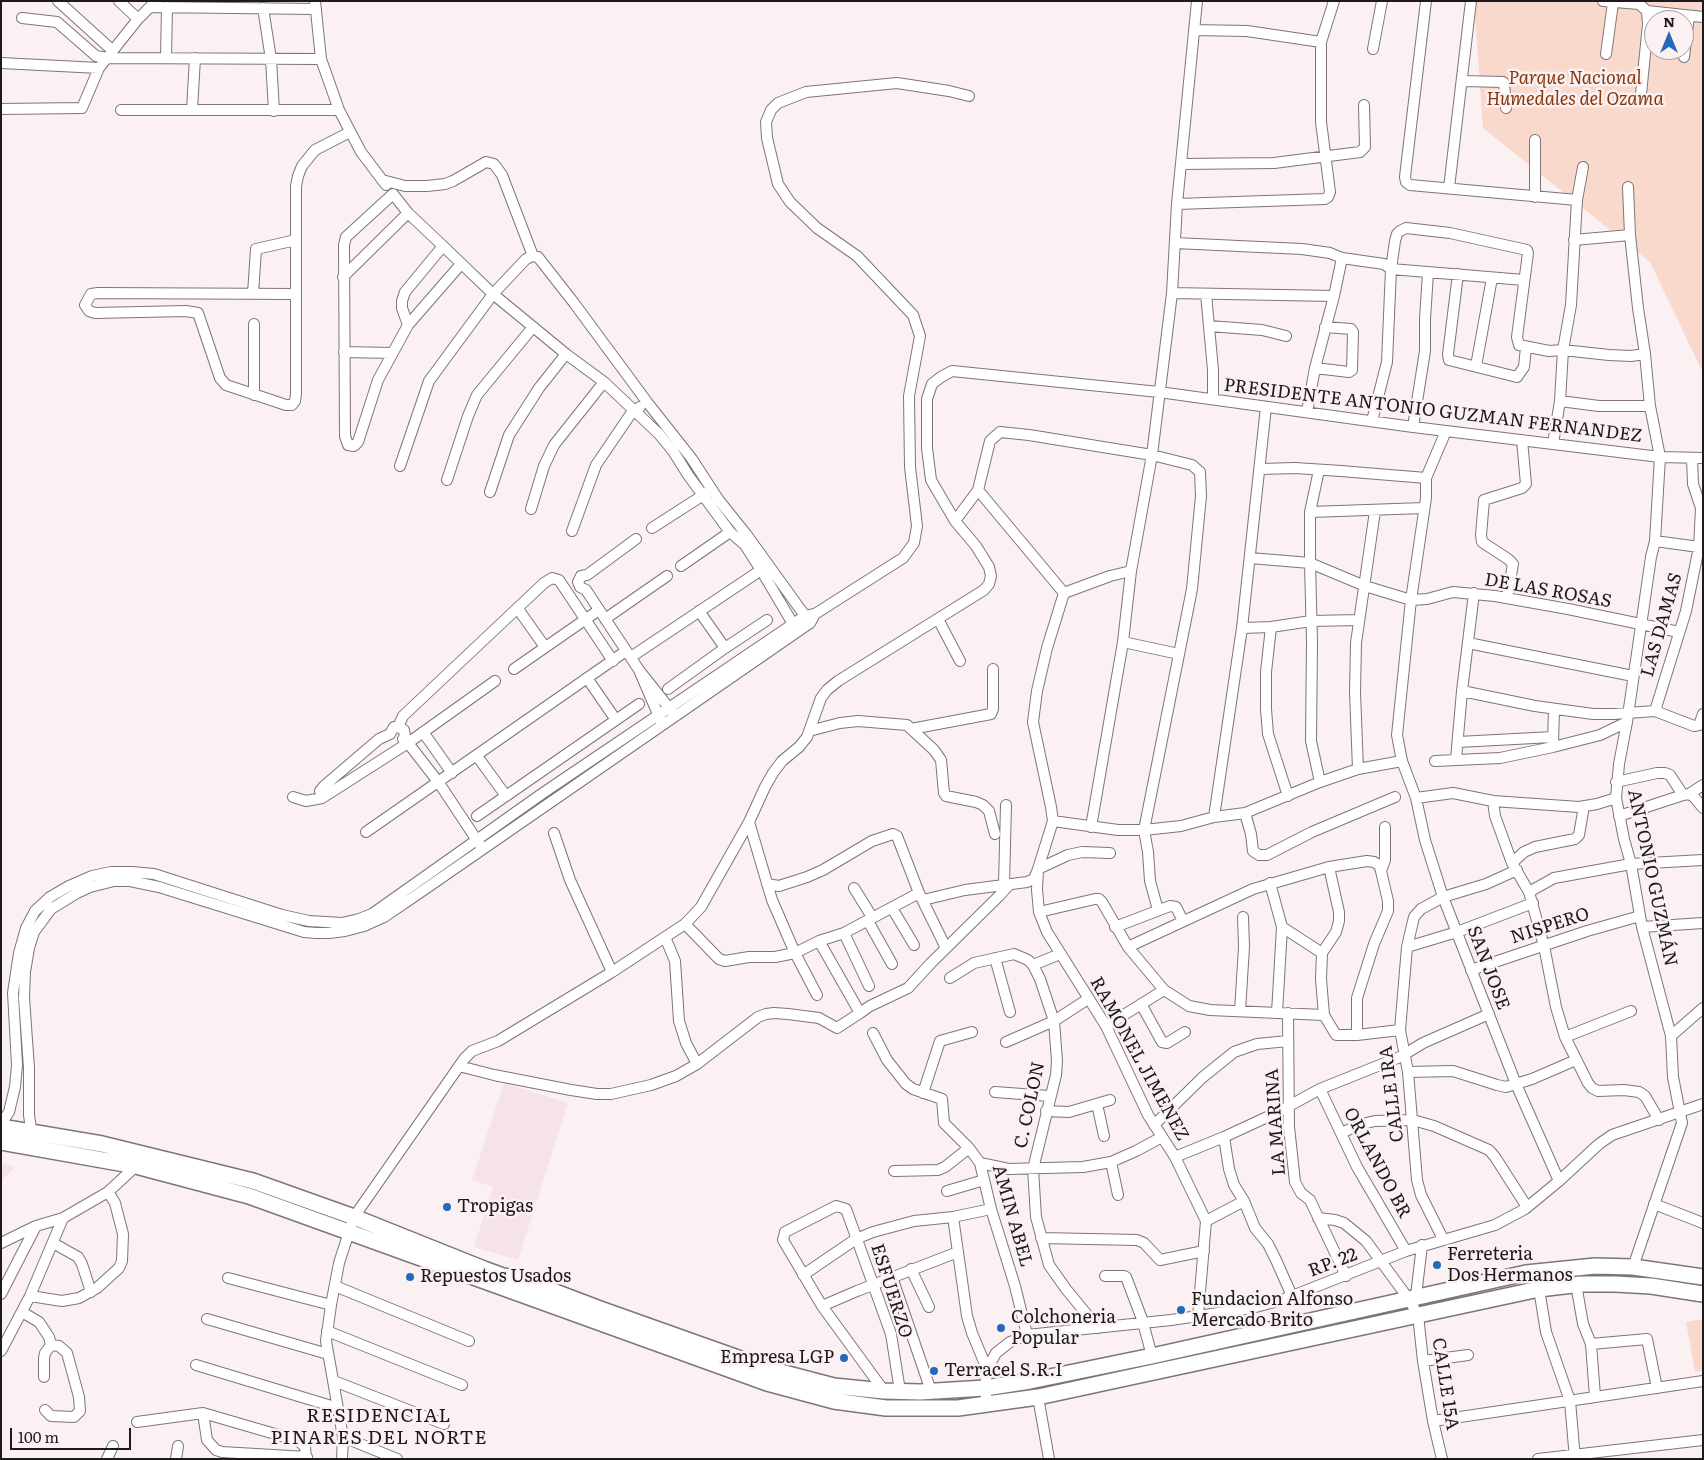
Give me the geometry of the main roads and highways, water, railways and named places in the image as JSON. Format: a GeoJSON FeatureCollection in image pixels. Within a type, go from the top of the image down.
{"type":"FeatureCollection","features":[{"type":"Feature","properties":{"kind":"main road"},"geometry":{"type":"LineString","coordinates":[[1,1126],[33,1140],[249,1196],[767,1383],[834,1401],[886,1408],[958,1408],[1038,1397],[1539,1289],[1576,1284],[1652,1286],[1703,1294]]}},
{"type":"Feature","properties":{"kind":"main road"},"geometry":{"type":"LineString","coordinates":[[1,1142],[33,1140],[102,1144],[253,1181],[354,1217],[503,1276],[522,1279],[769,1369],[834,1386],[884,1391],[985,1388],[1030,1381],[1152,1356],[1526,1273],[1596,1266],[1632,1267],[1703,1277]]}},
{"type":"Feature","properties":{"kind":"main road"},"geometry":{"type":"LineString","coordinates":[[249,1196],[253,1181]]}},
{"type":"Feature","properties":{"kind":"place","name":"Tropigas"},"geometry":{"type":"Point","coordinates":[447,1207]}},
{"type":"Feature","properties":{"kind":"place","name":"Ferreteria Dos Hermanos"},"geometry":{"type":"Point","coordinates":[1437,1265]}},
{"type":"Feature","properties":{"kind":"place","name":"Repuestos Usados"},"geometry":{"type":"Point","coordinates":[410,1277]}},
{"type":"Feature","properties":{"kind":"place","name":"Fundacion Alfonso Mercado Brito"},"geometry":{"type":"Point","coordinates":[1181,1310]}},
{"type":"Feature","properties":{"kind":"place","name":"Colchoneria Popular"},"geometry":{"type":"Point","coordinates":[1001,1328]}},
{"type":"Feature","properties":{"kind":"place","name":"Empresa LGP"},"geometry":{"type":"Point","coordinates":[844,1358]}},
{"type":"Feature","properties":{"kind":"place","name":"Terracel S.R.I"},"geometry":{"type":"Point","coordinates":[934,1371]}},
{"type":"Feature","properties":{"kind":"district","name":"RESIDENCIAL PINARES DEL NORTE"},"geometry":{"type":"Point","coordinates":[379,1427]}},
{"type":"Feature","properties":{"kind":"park label","name":"Parque Nacional Humedales del Ozama"},"geometry":{"type":"Point","coordinates":[1575,89]}}]}
